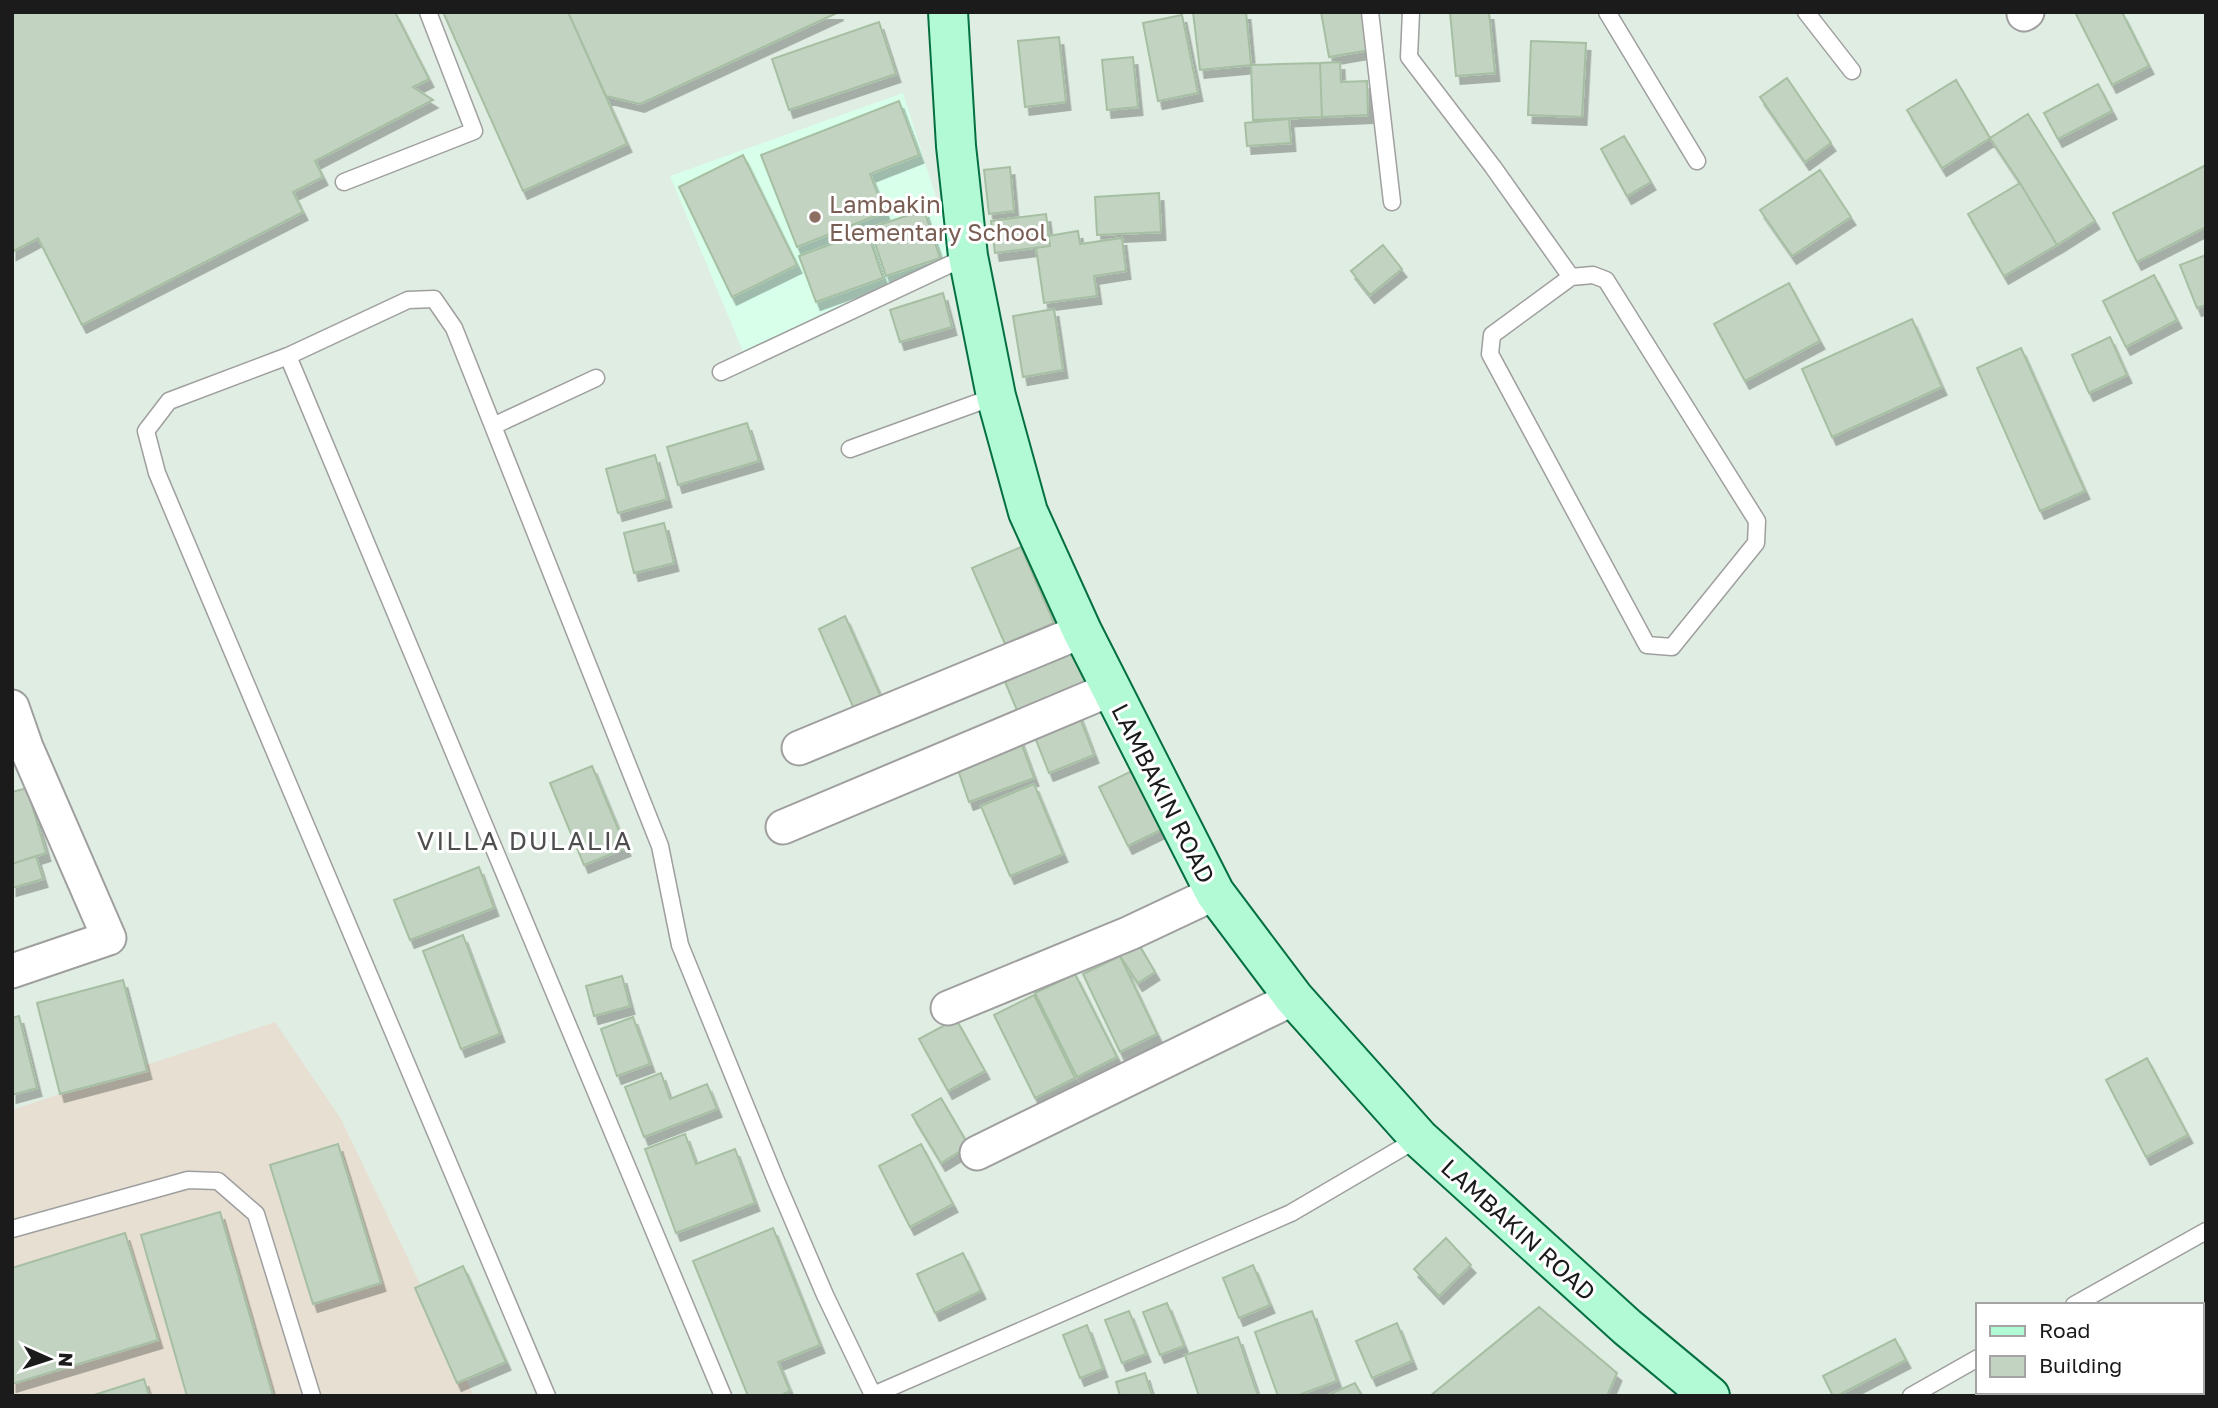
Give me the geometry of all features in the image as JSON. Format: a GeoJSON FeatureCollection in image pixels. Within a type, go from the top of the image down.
{"type":"FeatureCollection","features":[{"type":"Feature","properties":{"kind":"main road","name":"LAMBAKIN ROAD"},"geometry":{"type":"LineString","coordinates":[[948,12],[956,146],[968,256],[996,396],[1028,512],[1082,631],[1215,893],[1294,998],[1419,1138],[1627,1328],[1710,1396]]}},
{"type":"Feature","properties":{"kind":"street"},"geometry":{"type":"LineString","coordinates":[[799,748],[1082,631]]}},
{"type":"Feature","properties":{"kind":"street"},"geometry":{"type":"LineString","coordinates":[[783,827],[1111,689]]}},
{"type":"Feature","properties":{"kind":"street"},"geometry":{"type":"LineString","coordinates":[[12,708],[19,749],[109,938],[12,971]]}},
{"type":"Feature","properties":{"kind":"street"},"geometry":{"type":"LineString","coordinates":[[948,1008],[1130,933],[1215,893]]}},
{"type":"Feature","properties":{"kind":"street"},"geometry":{"type":"LineString","coordinates":[[977,1153],[1294,998]]}},
{"type":"Feature","properties":{"kind":"lane"},"geometry":{"type":"LineString","coordinates":[[344,181],[474,131],[428,12]]}},
{"type":"Feature","properties":{"kind":"lane"},"geometry":{"type":"LineString","coordinates":[[1370,12],[1392,202]]}},
{"type":"Feature","properties":{"kind":"lane"},"geometry":{"type":"LineString","coordinates":[[1411,12],[1409,57],[1493,167],[1571,277]]}},
{"type":"Feature","properties":{"kind":"lane"},"geometry":{"type":"LineString","coordinates":[[1607,12],[1697,161]]}},
{"type":"Feature","properties":{"kind":"lane"},"geometry":{"type":"LineString","coordinates":[[1806,12],[1852,71]]}},
{"type":"Feature","properties":{"kind":"lane"},"geometry":{"type":"LineString","coordinates":[[721,372],[968,256]]}},
{"type":"Feature","properties":{"kind":"lane"},"geometry":{"type":"LineString","coordinates":[[1593,275],[1606,280],[1758,521],[1756,543],[1672,647],[1647,645],[1490,354],[1492,335],[1571,277],[1593,275]]}},
{"type":"Feature","properties":{"kind":"lane"},"geometry":{"type":"LineString","coordinates":[[547,1396],[163,486],[146,431],[169,401],[288,356],[408,300],[434,299],[454,328],[660,846],[680,945],[777,1184],[872,1395],[1291,1213],[1419,1138]]}},
{"type":"Feature","properties":{"kind":"lane"},"geometry":{"type":"LineString","coordinates":[[288,356],[723,1396]]}},
{"type":"Feature","properties":{"kind":"lane"},"geometry":{"type":"LineString","coordinates":[[493,426],[596,378]]}},
{"type":"Feature","properties":{"kind":"lane"},"geometry":{"type":"LineString","coordinates":[[850,449],[996,396]]}},
{"type":"Feature","properties":{"kind":"lane"},"geometry":{"type":"LineString","coordinates":[[12,1229],[188,1180],[218,1181],[256,1214],[312,1396]]}},
{"type":"Feature","properties":{"kind":"lane"},"geometry":{"type":"LineString","coordinates":[[2078,1303],[2206,1231]]}},
{"type":"Feature","properties":{"kind":"lane"},"geometry":{"type":"LineString","coordinates":[[1911,1396],[1976,1359]]}},
{"type":"Feature","properties":{"kind":"shaded area","name":"Lambakin Elementary School"},"geometry":{"type":"Polygon","coordinates":[[[903,93],[955,257],[744,354],[670,176],[903,93]]]}},
{"type":"Feature","properties":{"kind":"shaded area"},"geometry":{"type":"Polygon","coordinates":[[[275,1022],[341,1119],[474,1396],[12,1396],[12,1110],[275,1022]]]}},
{"type":"Feature","properties":{"kind":"building"},"geometry":{"type":"Polygon","coordinates":[[[12,12],[395,12],[429,79],[413,87],[433,100],[315,161],[323,177],[293,192],[303,212],[82,325],[38,238],[12,252],[12,12]]]}},
{"type":"Feature","properties":{"kind":"building"},"geometry":{"type":"Polygon","coordinates":[[[443,12],[568,12],[627,144],[523,191],[443,12]]]}},
{"type":"Feature","properties":{"kind":"building"},"geometry":{"type":"Polygon","coordinates":[[[568,12],[839,12],[640,104],[606,96],[568,12]]]}},
{"type":"Feature","properties":{"kind":"building"},"geometry":{"type":"Polygon","coordinates":[[[1193,12],[1246,12],[1251,65],[1200,70],[1193,12]]]}},
{"type":"Feature","properties":{"kind":"building"},"geometry":{"type":"Polygon","coordinates":[[[1321,12],[1363,12],[1370,50],[1329,57],[1321,12]]]}},
{"type":"Feature","properties":{"kind":"building"},"geometry":{"type":"Polygon","coordinates":[[[1450,12],[1489,12],[1495,73],[1456,76],[1450,12]]]}},
{"type":"Feature","properties":{"kind":"building"},"geometry":{"type":"Polygon","coordinates":[[[2075,12],[2122,12],[2149,66],[2112,85],[2075,12]]]}},
{"type":"Feature","properties":{"kind":"building"},"geometry":{"type":"Polygon","coordinates":[[[1182,15],[1198,93],[1158,101],[1143,23],[1182,15]]]}},
{"type":"Feature","properties":{"kind":"building"},"geometry":{"type":"Polygon","coordinates":[[[879,22],[896,74],[789,110],[772,59],[879,22]]]}},
{"type":"Feature","properties":{"kind":"building"},"geometry":{"type":"Polygon","coordinates":[[[1059,37],[1066,102],[1025,107],[1018,41],[1059,37]]]}},
{"type":"Feature","properties":{"kind":"building"},"geometry":{"type":"Polygon","coordinates":[[[1531,41],[1586,43],[1582,117],[1528,115],[1531,41]]]}},
{"type":"Feature","properties":{"kind":"building"},"geometry":{"type":"Polygon","coordinates":[[[1133,57],[1138,107],[1107,110],[1102,60],[1133,57]]]}},
{"type":"Feature","properties":{"kind":"building"},"geometry":{"type":"Polygon","coordinates":[[[1340,62],[1341,82],[1367,81],[1368,115],[1322,117],[1320,63],[1340,62]]]}},
{"type":"Feature","properties":{"kind":"building"},"geometry":{"type":"Polygon","coordinates":[[[1320,63],[1322,117],[1253,120],[1251,65],[1320,63]]]}},
{"type":"Feature","properties":{"kind":"building"},"geometry":{"type":"Polygon","coordinates":[[[1787,78],[1831,143],[1805,162],[1760,97],[1787,78]]]}},
{"type":"Feature","properties":{"kind":"building"},"geometry":{"type":"Polygon","coordinates":[[[1956,80],[1990,138],[1942,168],[1907,110],[1956,80]]]}},
{"type":"Feature","properties":{"kind":"building"},"geometry":{"type":"Polygon","coordinates":[[[2098,84],[2112,111],[2058,139],[2044,113],[2098,84]]]}},
{"type":"Feature","properties":{"kind":"building"},"geometry":{"type":"Polygon","coordinates":[[[899,101],[919,155],[870,174],[885,212],[797,247],[761,155],[899,101]]]}},
{"type":"Feature","properties":{"kind":"building"},"geometry":{"type":"Polygon","coordinates":[[[2028,114],[2095,221],[2057,245],[1990,138],[2028,114]]]}},
{"type":"Feature","properties":{"kind":"building"},"geometry":{"type":"Polygon","coordinates":[[[1289,119],[1291,143],[1247,146],[1245,123],[1289,119]]]}},
{"type":"Feature","properties":{"kind":"building"},"geometry":{"type":"Polygon","coordinates":[[[1624,136],[1651,182],[1627,196],[1601,149],[1624,136]]]}},
{"type":"Feature","properties":{"kind":"building"},"geometry":{"type":"Polygon","coordinates":[[[743,155],[797,265],[732,297],[679,187],[743,155]]]}},
{"type":"Feature","properties":{"kind":"building"},"geometry":{"type":"Polygon","coordinates":[[[2206,165],[2206,227],[2137,262],[2113,213],[2206,165]]]}},
{"type":"Feature","properties":{"kind":"building"},"geometry":{"type":"Polygon","coordinates":[[[1010,167],[1014,211],[989,214],[984,170],[1010,167]]]}},
{"type":"Feature","properties":{"kind":"building"},"geometry":{"type":"Polygon","coordinates":[[[1820,170],[1851,217],[1792,256],[1760,210],[1820,170]]]}},
{"type":"Feature","properties":{"kind":"building"},"geometry":{"type":"Polygon","coordinates":[[[2020,183],[2057,245],[2004,276],[1968,214],[2020,183]]]}},
{"type":"Feature","properties":{"kind":"building"},"geometry":{"type":"Polygon","coordinates":[[[1159,193],[1161,232],[1097,235],[1095,197],[1159,193]]]}},
{"type":"Feature","properties":{"kind":"building"},"geometry":{"type":"Polygon","coordinates":[[[924,210],[940,258],[886,276],[870,228],[924,210]]]}},
{"type":"Feature","properties":{"kind":"building"},"geometry":{"type":"Polygon","coordinates":[[[1046,214],[1050,246],[995,253],[991,221],[1046,214]]]}},
{"type":"Feature","properties":{"kind":"building"},"geometry":{"type":"Polygon","coordinates":[[[867,231],[883,278],[816,302],[799,256],[867,231]]]}},
{"type":"Feature","properties":{"kind":"building"},"geometry":{"type":"Polygon","coordinates":[[[1078,231],[1080,244],[1122,238],[1126,271],[1094,276],[1097,296],[1044,303],[1036,248],[1050,246],[1048,236],[1078,231]]]}},
{"type":"Feature","properties":{"kind":"building"},"geometry":{"type":"Polygon","coordinates":[[[1383,245],[1402,269],[1370,295],[1351,271],[1383,245]]]}},
{"type":"Feature","properties":{"kind":"building"},"geometry":{"type":"Polygon","coordinates":[[[2206,255],[2206,305],[2197,308],[2180,265],[2206,255]]]}},
{"type":"Feature","properties":{"kind":"building"},"geometry":{"type":"Polygon","coordinates":[[[2154,275],[2177,320],[2126,347],[2103,301],[2154,275]]]}},
{"type":"Feature","properties":{"kind":"building"},"geometry":{"type":"Polygon","coordinates":[[[1789,283],[1820,341],[1745,381],[1714,324],[1789,283]]]}},
{"type":"Feature","properties":{"kind":"building"},"geometry":{"type":"Polygon","coordinates":[[[943,293],[952,327],[900,342],[890,310],[943,293]]]}},
{"type":"Feature","properties":{"kind":"building"},"geometry":{"type":"Polygon","coordinates":[[[1054,309],[1063,370],[1023,377],[1013,316],[1054,309]]]}},
{"type":"Feature","properties":{"kind":"building"},"geometry":{"type":"Polygon","coordinates":[[[1912,319],[1942,387],[1832,437],[1802,369],[1912,319]]]}},
{"type":"Feature","properties":{"kind":"building"},"geometry":{"type":"Polygon","coordinates":[[[2110,337],[2127,375],[2089,393],[2072,355],[2110,337]]]}},
{"type":"Feature","properties":{"kind":"building"},"geometry":{"type":"Polygon","coordinates":[[[2021,348],[2085,491],[2040,511],[1977,368],[2021,348]]]}},
{"type":"Feature","properties":{"kind":"building"},"geometry":{"type":"Polygon","coordinates":[[[747,423],[759,461],[678,485],[667,447],[747,423]]]}},
{"type":"Feature","properties":{"kind":"building"},"geometry":{"type":"Polygon","coordinates":[[[655,455],[667,499],[618,513],[606,469],[655,455]]]}},
{"type":"Feature","properties":{"kind":"building"},"geometry":{"type":"Polygon","coordinates":[[[664,523],[674,563],[634,573],[624,533],[664,523]]]}},
{"type":"Feature","properties":{"kind":"building"},"geometry":{"type":"Polygon","coordinates":[[[1021,547],[1054,623],[1005,644],[972,568],[1021,547]]]}},
{"type":"Feature","properties":{"kind":"building"},"geometry":{"type":"Polygon","coordinates":[[[845,616],[881,697],[854,709],[819,629],[845,616]]]}},
{"type":"Feature","properties":{"kind":"building"},"geometry":{"type":"Polygon","coordinates":[[[1074,646],[1091,683],[1019,715],[1003,677],[1074,646]]]}},
{"type":"Feature","properties":{"kind":"building"},"geometry":{"type":"Polygon","coordinates":[[[1077,710],[1094,755],[1049,773],[1031,727],[1077,710]]]}},
{"type":"Feature","properties":{"kind":"building"},"geometry":{"type":"Polygon","coordinates":[[[1019,737],[1034,778],[969,802],[955,761],[1019,737]]]}},
{"type":"Feature","properties":{"kind":"building"},"geometry":{"type":"Polygon","coordinates":[[[592,766],[626,848],[584,865],[550,783],[592,766]]]}},
{"type":"Feature","properties":{"kind":"building"},"geometry":{"type":"Polygon","coordinates":[[[1142,766],[1171,825],[1128,846],[1099,787],[1142,766]]]}},
{"type":"Feature","properties":{"kind":"building"},"geometry":{"type":"Polygon","coordinates":[[[1034,784],[1063,854],[1010,876],[981,806],[1034,784]]]}},
{"type":"Feature","properties":{"kind":"building"},"geometry":{"type":"Polygon","coordinates":[[[27,788],[46,853],[12,864],[12,792],[27,788]]]}},
{"type":"Feature","properties":{"kind":"building"},"geometry":{"type":"Polygon","coordinates":[[[36,856],[43,879],[12,888],[12,864],[36,856]]]}},
{"type":"Feature","properties":{"kind":"building"},"geometry":{"type":"Polygon","coordinates":[[[479,867],[494,908],[410,940],[394,900],[479,867]]]}},
{"type":"Feature","properties":{"kind":"building"},"geometry":{"type":"Polygon","coordinates":[[[463,935],[500,1034],[461,1049],[423,951],[463,935]]]}},
{"type":"Feature","properties":{"kind":"building"},"geometry":{"type":"Polygon","coordinates":[[[1138,943],[1155,972],[1138,983],[1120,956],[1138,943]]]}},
{"type":"Feature","properties":{"kind":"building"},"geometry":{"type":"Polygon","coordinates":[[[1120,956],[1157,1034],[1120,1052],[1083,974],[1120,956]]]}},
{"type":"Feature","properties":{"kind":"building"},"geometry":{"type":"Polygon","coordinates":[[[1075,974],[1117,1057],[1077,1077],[1035,993],[1075,974]]]}},
{"type":"Feature","properties":{"kind":"building"},"geometry":{"type":"Polygon","coordinates":[[[622,976],[630,1006],[594,1016],[586,986],[622,976]]]}},
{"type":"Feature","properties":{"kind":"building"},"geometry":{"type":"Polygon","coordinates":[[[123,980],[147,1071],[60,1094],[37,1003],[123,980]]]}},
{"type":"Feature","properties":{"kind":"building"},"geometry":{"type":"Polygon","coordinates":[[[1034,995],[1075,1078],[1035,1098],[994,1015],[1034,995]]]}},
{"type":"Feature","properties":{"kind":"building"},"geometry":{"type":"Polygon","coordinates":[[[19,1016],[37,1088],[12,1095],[12,1018],[19,1016]]]}},
{"type":"Feature","properties":{"kind":"building"},"geometry":{"type":"Polygon","coordinates":[[[633,1017],[650,1064],[617,1076],[601,1029],[633,1017]]]}},
{"type":"Feature","properties":{"kind":"building"},"geometry":{"type":"Polygon","coordinates":[[[956,1019],[985,1071],[948,1091],[919,1039],[956,1019]]]}},
{"type":"Feature","properties":{"kind":"building"},"geometry":{"type":"Polygon","coordinates":[[[2147,1058],[2188,1135],[2146,1157],[2106,1080],[2147,1058]]]}},
{"type":"Feature","properties":{"kind":"building"},"geometry":{"type":"Polygon","coordinates":[[[661,1073],[670,1099],[707,1084],[717,1109],[644,1137],[625,1087],[661,1073]]]}},
{"type":"Feature","properties":{"kind":"building"},"geometry":{"type":"Polygon","coordinates":[[[941,1098],[969,1146],[941,1163],[912,1115],[941,1098]]]}},
{"type":"Feature","properties":{"kind":"building"},"geometry":{"type":"Polygon","coordinates":[[[685,1134],[696,1164],[735,1149],[755,1203],[676,1233],[645,1149],[685,1134]]]}},
{"type":"Feature","properties":{"kind":"building"},"geometry":{"type":"Polygon","coordinates":[[[338,1144],[381,1283],[313,1304],[270,1165],[338,1144]]]}},
{"type":"Feature","properties":{"kind":"building"},"geometry":{"type":"Polygon","coordinates":[[[921,1144],[953,1204],[910,1227],[879,1166],[921,1144]]]}},
{"type":"Feature","properties":{"kind":"building"},"geometry":{"type":"Polygon","coordinates":[[[220,1212],[273,1396],[187,1396],[141,1235],[220,1212]]]}},
{"type":"Feature","properties":{"kind":"building"},"geometry":{"type":"Polygon","coordinates":[[[773,1228],[820,1345],[778,1362],[790,1391],[780,1396],[748,1396],[693,1261],[773,1228]]]}},
{"type":"Feature","properties":{"kind":"building"},"geometry":{"type":"Polygon","coordinates":[[[125,1233],[158,1340],[12,1384],[12,1268],[125,1233]]]}},
{"type":"Feature","properties":{"kind":"building"},"geometry":{"type":"Polygon","coordinates":[[[1446,1238],[1471,1265],[1439,1296],[1414,1269],[1446,1238]]]}},
{"type":"Feature","properties":{"kind":"building"},"geometry":{"type":"Polygon","coordinates":[[[963,1253],[981,1291],[935,1313],[917,1274],[963,1253]]]}},
{"type":"Feature","properties":{"kind":"building"},"geometry":{"type":"Polygon","coordinates":[[[1253,1265],[1270,1305],[1239,1318],[1223,1278],[1253,1265]]]}},
{"type":"Feature","properties":{"kind":"building"},"geometry":{"type":"Polygon","coordinates":[[[463,1266],[506,1362],[457,1383],[415,1288],[463,1266]]]}},
{"type":"Feature","properties":{"kind":"building"},"geometry":{"type":"Polygon","coordinates":[[[1167,1303],[1184,1346],[1160,1355],[1143,1312],[1167,1303]]]}},
{"type":"Feature","properties":{"kind":"building"},"geometry":{"type":"Polygon","coordinates":[[[1539,1307],[1617,1373],[1607,1396],[1430,1396],[1539,1307]]]}},
{"type":"Feature","properties":{"kind":"building"},"geometry":{"type":"Polygon","coordinates":[[[1129,1311],[1146,1354],[1122,1363],[1105,1320],[1129,1311]]]}},
{"type":"Feature","properties":{"kind":"building"},"geometry":{"type":"Polygon","coordinates":[[[1312,1311],[1337,1381],[1296,1396],[1278,1396],[1255,1332],[1312,1311]]]}},
{"type":"Feature","properties":{"kind":"building"},"geometry":{"type":"Polygon","coordinates":[[[1397,1323],[1412,1361],[1372,1378],[1356,1341],[1397,1323]]]}},
{"type":"Feature","properties":{"kind":"building"},"geometry":{"type":"Polygon","coordinates":[[[1087,1325],[1103,1369],[1080,1378],[1063,1335],[1087,1325]]]}},
{"type":"Feature","properties":{"kind":"building"},"geometry":{"type":"Polygon","coordinates":[[[1238,1337],[1258,1396],[1199,1396],[1185,1355],[1238,1337]]]}},
{"type":"Feature","properties":{"kind":"building"},"geometry":{"type":"Polygon","coordinates":[[[1895,1339],[1906,1360],[1833,1396],[1823,1376],[1895,1339]]]}},
{"type":"Feature","properties":{"kind":"building"},"geometry":{"type":"Polygon","coordinates":[[[1145,1373],[1152,1396],[1120,1396],[1116,1382],[1145,1373]]]}},
{"type":"Feature","properties":{"kind":"building"},"geometry":{"type":"Polygon","coordinates":[[[144,1379],[149,1396],[91,1396],[144,1379]]]}},
{"type":"Feature","properties":{"kind":"building"},"geometry":{"type":"Polygon","coordinates":[[[1355,1383],[1362,1396],[1326,1396],[1355,1383]]]}},
{"type":"Feature","properties":{"kind":"place","name":"Lambakin Elementary School"},"geometry":{"type":"Point","coordinates":[815,217]}},
{"type":"Feature","properties":{"kind":"district","name":"VILLA DULALIA"},"geometry":{"type":"Point","coordinates":[525,840]}}]}
